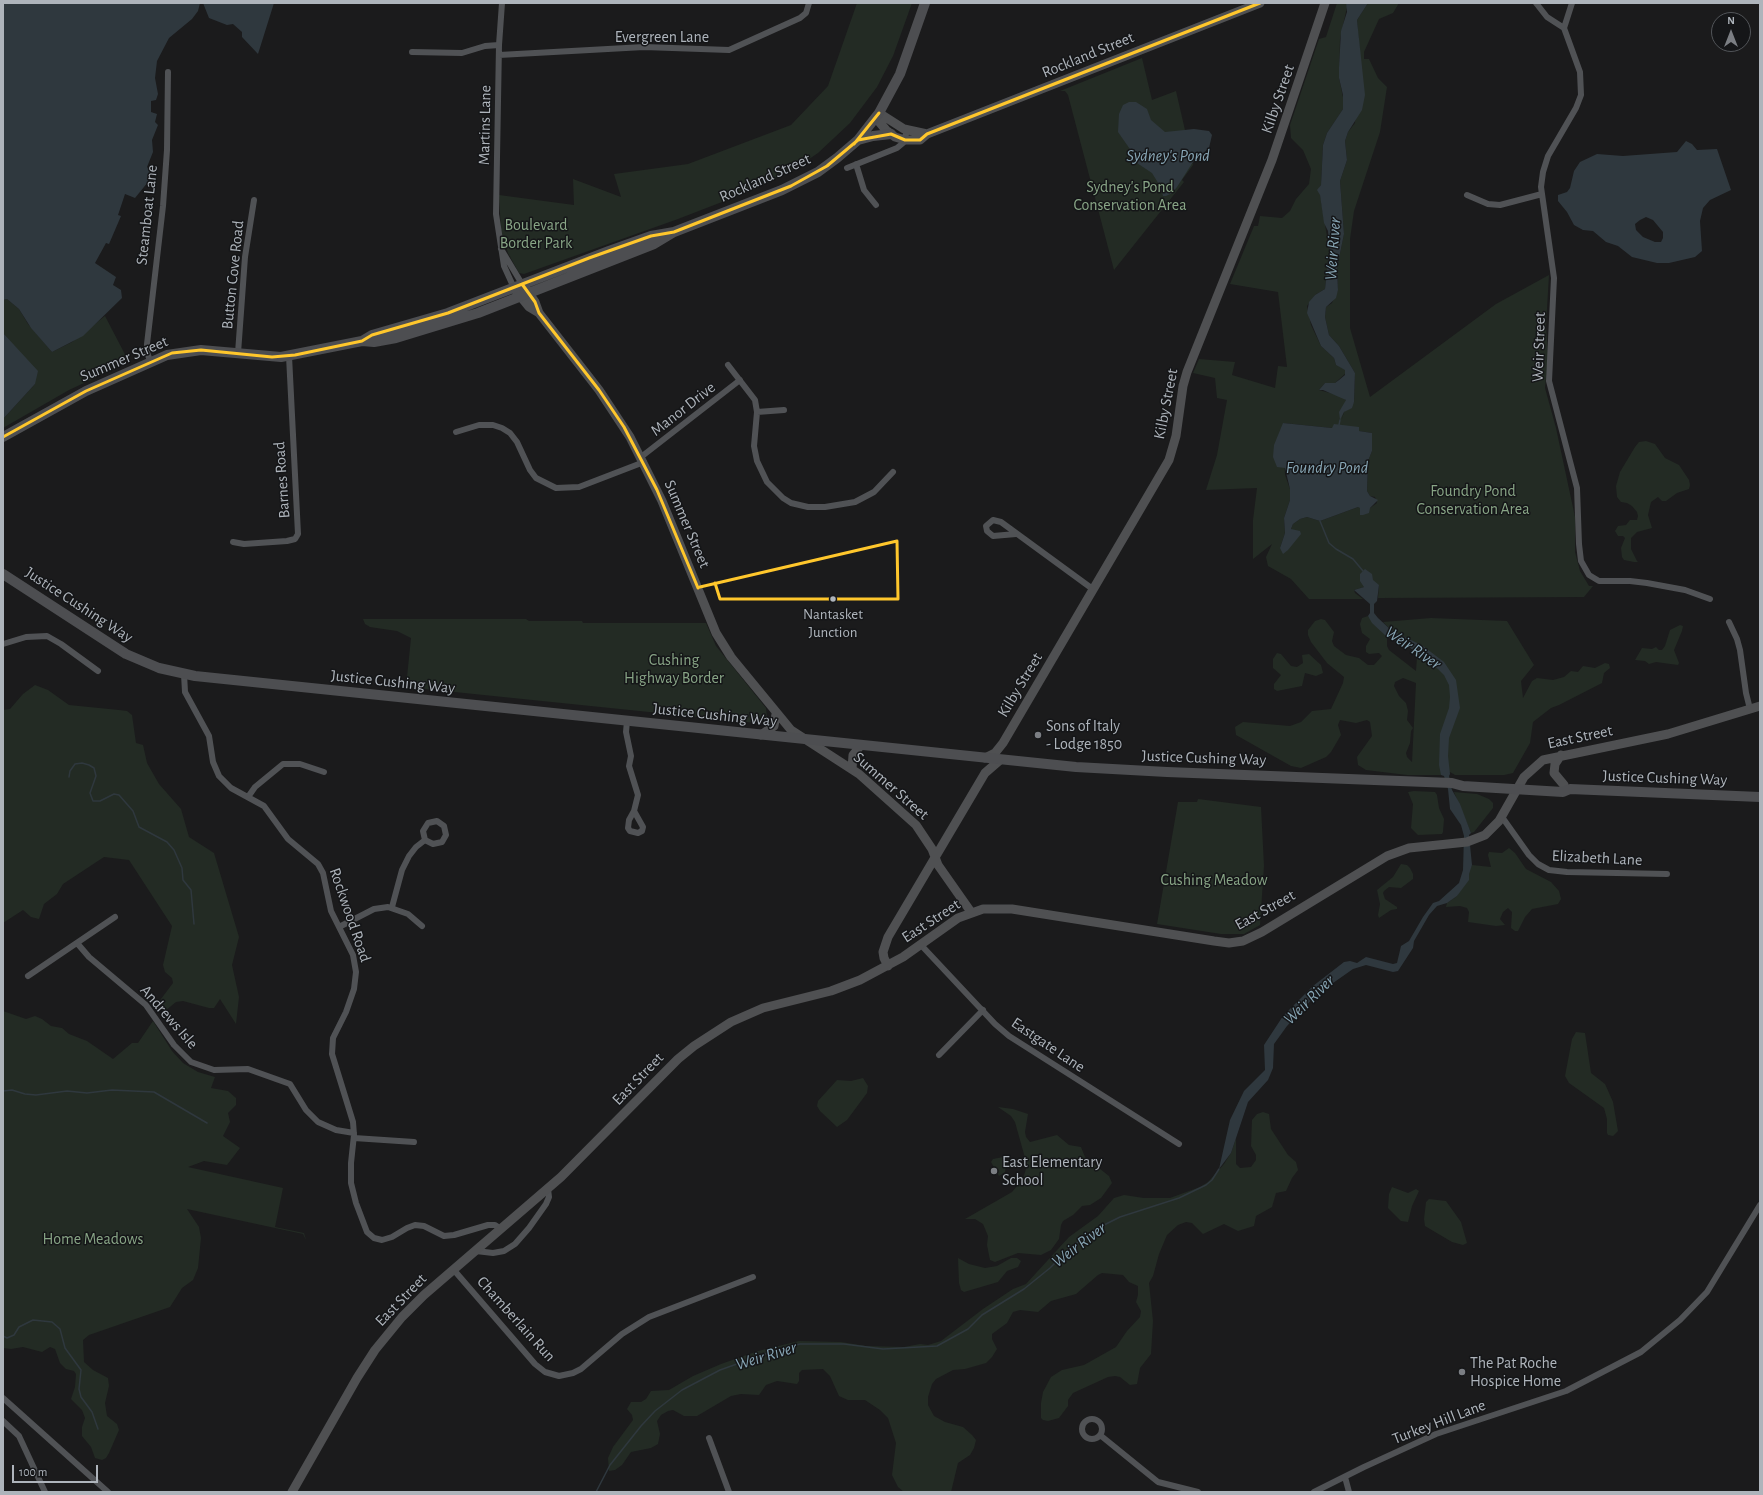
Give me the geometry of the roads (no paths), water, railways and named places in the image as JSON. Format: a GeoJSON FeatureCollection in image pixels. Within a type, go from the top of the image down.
{"type":"FeatureCollection","features":[{"type":"Feature","properties":{"kind":"main road"},"geometry":{"type":"LineString","coordinates":[[878,116],[900,74],[925,3]]}},
{"type":"Feature","properties":{"kind":"main road","name":"Rockland Street"},"geometry":{"type":"LineString","coordinates":[[878,116],[891,134],[906,136],[927,134],[1260,3]]}},
{"type":"Feature","properties":{"kind":"main road","name":"Kilby Street"},"geometry":{"type":"LineString","coordinates":[[982,758],[995,753],[1003,743],[1094,590],[1170,457],[1176,436],[1183,386],[1187,372],[1272,160],[1325,3]]}},
{"type":"Feature","properties":{"kind":"main road","name":"Rockland Street"},"geometry":{"type":"LineString","coordinates":[[878,116],[906,136]]}},
{"type":"Feature","properties":{"kind":"main road","name":"Rockland Street"},"geometry":{"type":"LineString","coordinates":[[524,295],[654,244],[674,232],[799,182],[828,166],[858,140],[878,116]]}},
{"type":"Feature","properties":{"kind":"main road"},"geometry":{"type":"LineString","coordinates":[[858,140],[877,135],[891,134]]}},
{"type":"Feature","properties":{"kind":"main road","name":"Rockland Street"},"geometry":{"type":"LineString","coordinates":[[518,286],[644,238],[674,232]]}},
{"type":"Feature","properties":{"kind":"main road","name":"Summer Street"},"geometry":{"type":"LineString","coordinates":[[362,341],[372,335],[448,313],[518,286],[524,295],[535,302],[539,313],[599,390],[624,427],[662,501],[719,637],[731,656],[785,725],[802,739],[852,769],[916,825],[971,912]]}},
{"type":"Feature","properties":{"kind":"main road","name":"Summer Street"},"geometry":{"type":"LineString","coordinates":[[3,437],[67,400],[150,361],[172,353],[208,350],[272,357],[288,356],[362,341],[374,342],[425,330],[467,317],[524,295]]}},
{"type":"Feature","properties":{"kind":"main road","name":"Justice Cushing Way"},"geometry":{"type":"LineString","coordinates":[[3,574],[134,658],[159,668],[184,674],[1004,760],[1168,772],[1449,783],[1464,780],[1480,780],[1563,792],[1567,787],[1760,797]]}},
{"type":"Feature","properties":{"kind":"main road","name":"East Street"},"geometry":{"type":"LineString","coordinates":[[292,1492],[348,1391],[374,1351],[412,1306],[548,1189],[674,1064],[714,1032],[756,1011],[841,987],[888,966],[921,945],[952,922],[971,912],[990,908],[1012,908],[1214,942],[1239,942],[1262,932],[1387,856],[1409,848],[1479,838],[1490,832],[1502,817],[1518,786],[1536,764],[1546,759],[1668,734],[1760,706]]}},
{"type":"Feature","properties":{"kind":"main road"},"geometry":{"type":"LineString","coordinates":[[762,734],[774,726],[776,714]]}},
{"type":"Feature","properties":{"kind":"main road","name":"Kilby Street"},"geometry":{"type":"LineString","coordinates":[[1003,743],[1004,760]]}},
{"type":"Feature","properties":{"kind":"main road"},"geometry":{"type":"LineString","coordinates":[[852,769],[853,756],[861,745]]}},
{"type":"Feature","properties":{"kind":"main road"},"geometry":{"type":"LineString","coordinates":[[1561,756],[1555,764],[1554,773],[1567,787]]}},
{"type":"Feature","properties":{"kind":"main road"},"geometry":{"type":"LineString","coordinates":[[982,758],[985,773]]}},
{"type":"Feature","properties":{"kind":"main road"},"geometry":{"type":"LineString","coordinates":[[888,966],[883,954],[886,941],[985,773],[1004,760]]}},
{"type":"Feature","properties":{"kind":"street","name":"Martins Lane"},"geometry":{"type":"LineString","coordinates":[[502,3],[499,45],[496,214],[501,247],[518,286]]}},
{"type":"Feature","properties":{"kind":"street","name":"Evergreen Lane"},"geometry":{"type":"LineString","coordinates":[[499,55],[644,47],[729,50],[800,18],[806,13],[808,3]]}},
{"type":"Feature","properties":{"kind":"street"},"geometry":{"type":"LineString","coordinates":[[1536,3],[1547,17],[1564,28],[1572,3]]}},
{"type":"Feature","properties":{"kind":"street","name":"Weir Street"},"geometry":{"type":"LineString","coordinates":[[1564,28],[1580,72],[1581,95],[1576,108],[1554,143],[1546,161],[1542,177],[1542,194],[1554,278],[1549,381],[1577,488],[1579,544],[1583,565],[1589,575],[1599,581],[1630,581],[1647,583],[1685,590],[1710,599]]}},
{"type":"Feature","properties":{"kind":"street"},"geometry":{"type":"LineString","coordinates":[[412,52],[462,53],[485,46],[499,45]]}},
{"type":"Feature","properties":{"kind":"street","name":"Steamboat Lane"},"geometry":{"type":"LineString","coordinates":[[150,361],[147,352],[147,344],[165,190],[168,72]]}},
{"type":"Feature","properties":{"kind":"street"},"geometry":{"type":"LineString","coordinates":[[847,168],[897,148],[906,136]]}},
{"type":"Feature","properties":{"kind":"street"},"geometry":{"type":"LineString","coordinates":[[856,164],[864,190],[876,205]]}},
{"type":"Feature","properties":{"kind":"street"},"geometry":{"type":"LineString","coordinates":[[1467,195],[1488,204],[1500,205],[1542,194]]}},
{"type":"Feature","properties":{"kind":"street","name":"Button Cove Road"},"geometry":{"type":"LineString","coordinates":[[238,353],[245,257],[254,200]]}},
{"type":"Feature","properties":{"kind":"street","name":"Barnes Road"},"geometry":{"type":"LineString","coordinates":[[234,542],[244,544],[287,541],[295,539],[298,534],[288,356]]}},
{"type":"Feature","properties":{"kind":"street"},"geometry":{"type":"LineString","coordinates":[[728,365],[753,397],[757,412],[754,438],[757,461],[764,477],[771,487],[790,502],[816,508],[855,502],[874,492],[893,472]]}},
{"type":"Feature","properties":{"kind":"street","name":"Manor Drive"},"geometry":{"type":"LineString","coordinates":[[456,432],[479,424],[493,425],[502,428],[510,433],[518,442],[530,470],[536,478],[556,488],[579,487],[642,460],[740,380]]}},
{"type":"Feature","properties":{"kind":"street"},"geometry":{"type":"LineString","coordinates":[[757,412],[784,410]]}},
{"type":"Feature","properties":{"kind":"street"},"geometry":{"type":"LineString","coordinates":[[1016,534],[1094,590]]}},
{"type":"Feature","properties":{"kind":"street"},"geometry":{"type":"LineString","coordinates":[[1729,622],[1737,639],[1740,650],[1746,693],[1750,709]]}},
{"type":"Feature","properties":{"kind":"street"},"geometry":{"type":"LineString","coordinates":[[3,644],[26,637],[47,636],[62,644],[98,671]]}},
{"type":"Feature","properties":{"kind":"street","name":"Rockwood Road"},"geometry":{"type":"LineString","coordinates":[[184,674],[185,692],[209,736],[213,762],[217,772],[229,786],[264,806],[288,839],[318,864],[324,877],[329,905],[353,955],[356,977],[349,1006],[333,1038],[332,1054],[352,1118],[354,1135],[350,1172],[352,1191],[366,1229],[374,1238],[379,1240],[388,1239],[415,1225],[422,1226],[444,1236],[454,1235],[488,1225],[495,1225],[501,1229]]}},
{"type":"Feature","properties":{"kind":"street"},"geometry":{"type":"LineString","coordinates":[[627,720],[626,732],[631,756],[629,766],[638,793],[634,811]]}},
{"type":"Feature","properties":{"kind":"street"},"geometry":{"type":"LineString","coordinates":[[248,797],[255,787],[283,764],[300,764],[324,772]]}},
{"type":"Feature","properties":{"kind":"street","name":"Elizabeth Lane"},"geometry":{"type":"LineString","coordinates":[[1502,817],[1529,855],[1543,868],[1567,872],[1667,874]]}},
{"type":"Feature","properties":{"kind":"street"},"geometry":{"type":"LineString","coordinates":[[392,907],[405,863],[413,850],[425,840]]}},
{"type":"Feature","properties":{"kind":"street"},"geometry":{"type":"LineString","coordinates":[[339,927],[377,908],[392,907],[408,914],[422,926]]}},
{"type":"Feature","properties":{"kind":"street"},"geometry":{"type":"LineString","coordinates":[[28,976],[115,917]]}},
{"type":"Feature","properties":{"kind":"street","name":"Andrews Isle"},"geometry":{"type":"LineString","coordinates":[[77,943],[89,957],[143,1002],[157,1019],[174,1045],[191,1062],[214,1070],[248,1069],[290,1084],[306,1110],[318,1122],[336,1130],[354,1135],[414,1142]]}},
{"type":"Feature","properties":{"kind":"street","name":"Eastgate Lane"},"geometry":{"type":"LineString","coordinates":[[921,945],[1009,1036],[1179,1144]]}},
{"type":"Feature","properties":{"kind":"street"},"geometry":{"type":"LineString","coordinates":[[939,1055],[983,1010]]}},
{"type":"Feature","properties":{"kind":"street"},"geometry":{"type":"LineString","coordinates":[[476,1251],[493,1253],[504,1251],[515,1244],[540,1215],[548,1200],[548,1189]]}},
{"type":"Feature","properties":{"kind":"street","name":"Turkey Hill Lane"},"geometry":{"type":"LineString","coordinates":[[1314,1492],[1440,1433],[1560,1394],[1641,1352],[1680,1320],[1707,1292],[1760,1205]]}},
{"type":"Feature","properties":{"kind":"street","name":"Chamberlain Run"},"geometry":{"type":"LineString","coordinates":[[454,1269],[535,1364],[545,1372],[558,1376],[573,1373],[580,1369],[622,1334],[648,1317],[753,1277]]}},
{"type":"Feature","properties":{"kind":"street"},"geometry":{"type":"LineString","coordinates":[[3,1398],[108,1492]]}},
{"type":"Feature","properties":{"kind":"street"},"geometry":{"type":"LineString","coordinates":[[3,1421],[19,1436],[45,1492]]}},
{"type":"Feature","properties":{"kind":"street"},"geometry":{"type":"LineString","coordinates":[[1100,1435],[1158,1482],[1198,1492]]}},
{"type":"Feature","properties":{"kind":"street"},"geometry":{"type":"LineString","coordinates":[[709,1438],[730,1492]]}},
{"type":"Feature","properties":{"kind":"street"},"geometry":{"type":"LineString","coordinates":[[1345,1477],[1349,1492]]}},
{"type":"Feature","properties":{"kind":"water"},"geometry":{"type":"Polygon","coordinates":[[[3,3],[200,3],[198,11],[192,19],[169,38],[157,61],[155,78],[158,94],[156,100],[151,101],[151,112],[157,114],[155,122],[158,125],[152,140],[153,152],[147,167],[151,171],[148,182],[135,198],[125,194],[118,215],[121,216],[109,244],[106,243],[95,263],[116,277],[113,285],[121,290],[122,298],[83,336],[52,352],[31,328],[19,309],[7,299],[3,300],[3,3]]]}},
{"type":"Feature","properties":{"kind":"water"},"geometry":{"type":"Polygon","coordinates":[[[203,3],[274,3],[258,54],[242,37],[242,32],[233,24],[227,25],[209,18],[203,3]]]}},
{"type":"Feature","properties":{"kind":"water"},"geometry":{"type":"Polygon","coordinates":[[[1346,3],[1368,3],[1357,20],[1365,95],[1362,110],[1348,132],[1345,141],[1347,160],[1340,181],[1344,234],[1337,268],[1338,290],[1336,298],[1326,307],[1325,317],[1329,335],[1339,346],[1355,373],[1354,402],[1352,408],[1344,412],[1340,420],[1339,412],[1346,400],[1323,390],[1319,390],[1325,383],[1335,383],[1339,380],[1345,375],[1345,370],[1336,365],[1334,358],[1321,346],[1307,313],[1309,302],[1315,295],[1325,289],[1330,255],[1328,231],[1324,223],[1320,195],[1317,190],[1321,185],[1323,145],[1327,133],[1343,109],[1343,95],[1339,78],[1339,67],[1341,31],[1347,12],[1346,3]]]}},
{"type":"Feature","properties":{"kind":"water","name":"Sydney's Pond"},"geometry":{"type":"Polygon","coordinates":[[[1129,102],[1136,102],[1147,109],[1151,120],[1165,132],[1194,129],[1209,131],[1212,135],[1209,148],[1193,162],[1177,187],[1172,193],[1166,196],[1163,196],[1160,186],[1152,173],[1131,159],[1132,152],[1118,132],[1119,114],[1123,105],[1129,102]]]}},
{"type":"Feature","properties":{"kind":"water"},"geometry":{"type":"Polygon","coordinates":[[[1686,141],[1692,144],[1697,150],[1717,149],[1731,190],[1710,200],[1703,208],[1700,221],[1702,251],[1695,257],[1669,263],[1657,263],[1632,257],[1618,246],[1606,242],[1593,231],[1583,230],[1574,225],[1567,212],[1558,201],[1558,195],[1567,192],[1570,188],[1574,171],[1580,162],[1597,154],[1623,156],[1677,152],[1686,141]],[[1646,217],[1640,220],[1635,224],[1636,230],[1643,237],[1655,242],[1661,242],[1663,232],[1653,220],[1646,217]]]}},
{"type":"Feature","properties":{"kind":"water"},"geometry":{"type":"Polygon","coordinates":[[[3,333],[38,371],[35,384],[3,419],[3,333]]]}},
{"type":"Feature","properties":{"kind":"water","name":"Foundry Pond"},"geometry":{"type":"Polygon","coordinates":[[[1283,423],[1332,428],[1334,424],[1359,427],[1359,431],[1372,433],[1372,451],[1368,461],[1367,491],[1370,496],[1378,500],[1370,508],[1369,513],[1363,515],[1360,515],[1360,508],[1358,507],[1320,521],[1307,517],[1300,519],[1293,524],[1291,529],[1300,531],[1301,534],[1283,554],[1280,548],[1285,533],[1284,518],[1290,500],[1290,489],[1285,468],[1277,467],[1273,457],[1274,445],[1283,423]]]}},
{"type":"Feature","properties":{"kind":"water"},"geometry":{"type":"Polygon","coordinates":[[[1365,569],[1372,574],[1373,580],[1379,585],[1377,601],[1374,604],[1374,613],[1378,618],[1391,630],[1423,646],[1444,662],[1456,680],[1460,708],[1449,738],[1449,776],[1452,790],[1460,804],[1471,833],[1469,835],[1472,865],[1469,880],[1457,896],[1447,903],[1437,906],[1429,915],[1414,941],[1413,948],[1398,971],[1393,972],[1366,965],[1353,969],[1316,995],[1287,1026],[1274,1044],[1273,1068],[1268,1080],[1248,1102],[1231,1153],[1219,1169],[1230,1120],[1244,1091],[1265,1070],[1264,1045],[1283,1016],[1313,986],[1344,962],[1350,961],[1357,963],[1366,957],[1393,964],[1397,963],[1401,946],[1409,941],[1433,903],[1439,901],[1459,883],[1463,870],[1464,836],[1461,825],[1450,809],[1448,789],[1444,776],[1441,775],[1439,765],[1440,734],[1449,708],[1449,685],[1444,675],[1438,669],[1409,647],[1387,637],[1372,623],[1368,616],[1370,613],[1370,604],[1354,590],[1364,587],[1360,581],[1360,574],[1365,569]]]}},
{"type":"Feature","properties":{"kind":"waterway","name":"Weir River"},"geometry":{"type":"LineString","coordinates":[[1339,425],[1340,420]]}},
{"type":"Feature","properties":{"kind":"waterway","name":"Weir River"},"geometry":{"type":"LineString","coordinates":[[1320,521],[1329,543],[1353,559],[1363,571]]}},
{"type":"Feature","properties":{"kind":"waterway"},"geometry":{"type":"LineString","coordinates":[[69,777],[70,771],[75,764],[82,763],[94,768],[96,776],[90,793],[93,801],[100,801],[114,794],[119,795],[133,811],[139,827],[167,842],[174,850],[182,868],[183,880],[191,890],[194,924]]}},
{"type":"Feature","properties":{"kind":"waterway"},"geometry":{"type":"LineString","coordinates":[[3,1091],[12,1090],[25,1094],[36,1095],[67,1091],[87,1093],[112,1090],[154,1092],[207,1123]]}},
{"type":"Feature","properties":{"kind":"waterway","name":"Weir River"},"geometry":{"type":"LineString","coordinates":[[596,1492],[610,1465],[655,1411],[682,1390],[720,1370],[765,1354],[800,1344],[844,1344],[883,1349],[937,1346],[968,1329],[982,1315],[1024,1289],[1050,1268],[1070,1248],[1096,1229],[1120,1217],[1179,1198],[1206,1185],[1212,1180],[1219,1169]]}},
{"type":"Feature","properties":{"kind":"waterway"},"geometry":{"type":"LineString","coordinates":[[3,1336],[7,1338],[14,1335],[19,1327],[33,1320],[52,1322],[60,1329],[65,1348],[81,1370],[79,1389],[81,1397],[92,1412],[98,1429]]}},
{"type":"Feature","properties":{"kind":"place","name":"Nantasket Junction"},"geometry":{"type":"Point","coordinates":[833,599]}},
{"type":"Feature","properties":{"kind":"place","name":"Sons of Italy - Lodge 1850"},"geometry":{"type":"Point","coordinates":[1038,735]}},
{"type":"Feature","properties":{"kind":"place","name":"East Elementary School"},"geometry":{"type":"Point","coordinates":[994,1171]}},
{"type":"Feature","properties":{"kind":"place","name":"The Pat Roche Hospice Home"},"geometry":{"type":"Point","coordinates":[1462,1372]}},
{"type":"Feature","properties":{"kind":"park label","name":"Sydney's Pond Conservation Area"},"geometry":{"type":"Point","coordinates":[1130,196]}},
{"type":"Feature","properties":{"kind":"park label","name":"Boulevard Border Park"},"geometry":{"type":"Point","coordinates":[536,234]}},
{"type":"Feature","properties":{"kind":"park label","name":"Foundry Pond Conservation Area"},"geometry":{"type":"Point","coordinates":[1473,500]}},
{"type":"Feature","properties":{"kind":"park label","name":"Cushing Highway Border"},"geometry":{"type":"Point","coordinates":[674,669]}},
{"type":"Feature","properties":{"kind":"park label","name":"Cushing Meadow"},"geometry":{"type":"Point","coordinates":[1214,880]}},
{"type":"Feature","properties":{"kind":"park label","name":"Home Meadows"},"geometry":{"type":"Point","coordinates":[93,1239]}}]}
